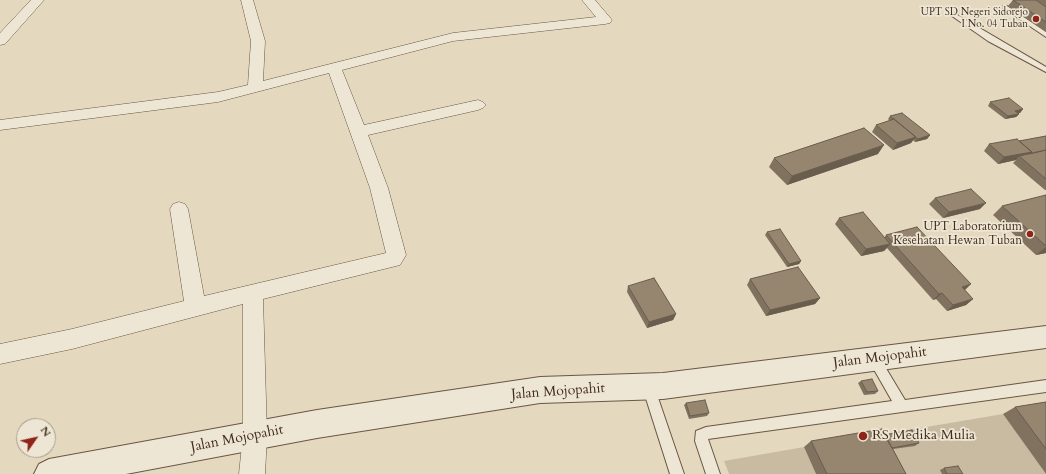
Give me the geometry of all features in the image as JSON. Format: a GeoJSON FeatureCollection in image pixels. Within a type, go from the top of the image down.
{"type":"FeatureCollection","features":[{"type":"Feature","properties":{"kind":"street"},"geometry":{"type":"LineString","coordinates":[[0,42],[38,0]]}},
{"type":"Feature","properties":{"kind":"street"},"geometry":{"type":"LineString","coordinates":[[247,0],[258,41],[255,88]]}},
{"type":"Feature","properties":{"kind":"street"},"geometry":{"type":"LineString","coordinates":[[0,125],[203,99],[255,88],[453,37],[605,20],[588,0]]}},
{"type":"Feature","properties":{"kind":"street"},"geometry":{"type":"LineString","coordinates":[[0,354],[72,339],[394,259],[396,255],[379,188],[334,67]]}},
{"type":"Feature","properties":{"kind":"street"},"geometry":{"type":"LineString","coordinates":[[359,132],[478,105]]}},
{"type":"Feature","properties":{"kind":"street"},"geometry":{"type":"LineString","coordinates":[[179,208],[195,308]]}},
{"type":"Feature","properties":{"kind":"street"},"geometry":{"type":"LineString","coordinates":[[252,474],[255,435],[253,294]]}},
{"type":"Feature","properties":{"kind":"street","name":"Jalan Mojopahit"},"geometry":{"type":"LineString","coordinates":[[49,474],[94,470],[255,435],[317,424],[540,390],[648,386],[1046,337]]}},
{"type":"Feature","properties":{"kind":"lane"},"geometry":{"type":"LineString","coordinates":[[1005,7],[1046,35]]}},
{"type":"Feature","properties":{"kind":"lane"},"geometry":{"type":"LineString","coordinates":[[954,15],[991,39],[1046,70]]}},
{"type":"Feature","properties":{"kind":"lane"},"geometry":{"type":"LineString","coordinates":[[874,359],[901,405]]}},
{"type":"Feature","properties":{"kind":"lane"},"geometry":{"type":"LineString","coordinates":[[648,386],[677,474]]}},
{"type":"Feature","properties":{"kind":"lane"},"geometry":{"type":"LineString","coordinates":[[713,474],[701,441],[702,435],[706,433],[1046,386]]}},
{"type":"Feature","properties":{"kind":"shaded area"},"geometry":{"type":"Polygon","coordinates":[[[1003,414],[1046,474],[893,474],[873,436],[1003,414]]]}},
{"type":"Feature","properties":{"kind":"shaded area"},"geometry":{"type":"Polygon","coordinates":[[[804,447],[816,474],[729,474],[724,461],[804,447]]]}},
{"type":"Feature","properties":{"kind":"building"},"geometry":{"type":"Polygon","coordinates":[[[1013,0],[1036,0],[1046,7],[1046,22],[1013,0]]]}},
{"type":"Feature","properties":{"kind":"building"},"geometry":{"type":"Polygon","coordinates":[[[1009,98],[1023,109],[1015,111],[1019,114],[1008,116],[990,102],[1009,98]]]}},
{"type":"Feature","properties":{"kind":"building"},"geometry":{"type":"Polygon","coordinates":[[[902,113],[930,135],[918,139],[890,116],[902,113]]]}},
{"type":"Feature","properties":{"kind":"building"},"geometry":{"type":"Polygon","coordinates":[[[894,119],[916,137],[897,143],[876,125],[894,119]]]}},
{"type":"Feature","properties":{"kind":"building"},"geometry":{"type":"Polygon","coordinates":[[[864,128],[884,145],[792,176],[774,158],[864,128]]]}},
{"type":"Feature","properties":{"kind":"building"},"geometry":{"type":"Polygon","coordinates":[[[1046,136],[1046,150],[1029,154],[1032,152],[1019,141],[1046,136]]]}},
{"type":"Feature","properties":{"kind":"building"},"geometry":{"type":"Polygon","coordinates":[[[1017,139],[1032,152],[1004,157],[989,144],[1017,139]]]}},
{"type":"Feature","properties":{"kind":"building"},"geometry":{"type":"Polygon","coordinates":[[[1046,150],[1046,179],[1019,156],[1046,150]]]}},
{"type":"Feature","properties":{"kind":"building"},"geometry":{"type":"Polygon","coordinates":[[[971,189],[986,203],[949,212],[935,198],[971,189]]]}},
{"type":"Feature","properties":{"kind":"building"},"geometry":{"type":"Polygon","coordinates":[[[1046,195],[1046,246],[1002,206],[1046,195]]]}},
{"type":"Feature","properties":{"kind":"building"},"geometry":{"type":"Polygon","coordinates":[[[863,212],[890,244],[866,249],[839,218],[863,212]]]}},
{"type":"Feature","properties":{"kind":"building"},"geometry":{"type":"Polygon","coordinates":[[[917,227],[971,284],[962,287],[973,299],[953,305],[942,293],[939,294],[886,235],[917,227]]]}},
{"type":"Feature","properties":{"kind":"building"},"geometry":{"type":"Polygon","coordinates":[[[780,229],[801,261],[789,264],[767,232],[780,229]]]}},
{"type":"Feature","properties":{"kind":"building"},"geometry":{"type":"Polygon","coordinates":[[[798,267],[820,298],[770,310],[750,279],[798,267]]]}},
{"type":"Feature","properties":{"kind":"building"},"geometry":{"type":"Polygon","coordinates":[[[654,278],[676,314],[649,322],[628,286],[654,278]]]}},
{"type":"Feature","properties":{"kind":"building"},"geometry":{"type":"Polygon","coordinates":[[[872,379],[878,391],[867,392],[861,381],[872,379]]]}},
{"type":"Feature","properties":{"kind":"building"},"geometry":{"type":"Polygon","coordinates":[[[705,400],[709,413],[690,416],[686,403],[705,400]]]}},
{"type":"Feature","properties":{"kind":"building"},"geometry":{"type":"Polygon","coordinates":[[[1046,402],[1046,449],[1015,407],[1046,402]]]}},
{"type":"Feature","properties":{"kind":"building"},"geometry":{"type":"Polygon","coordinates":[[[882,429],[906,474],[827,474],[811,441],[882,429]]]}},
{"type":"Feature","properties":{"kind":"building"},"geometry":{"type":"Polygon","coordinates":[[[912,430],[919,443],[892,448],[884,435],[912,430]]]}},
{"type":"Feature","properties":{"kind":"building"},"geometry":{"type":"Polygon","coordinates":[[[958,466],[963,474],[947,474],[944,468],[958,466]]]}},
{"type":"Feature","properties":{"kind":"place","name":"UPT SD Negeri Sidorejo I No. 04 Tuban"},"geometry":{"type":"Point","coordinates":[1036,19]}},
{"type":"Feature","properties":{"kind":"place","name":"UPT Laboratorium Kesehatan Hewan Tuban"},"geometry":{"type":"Point","coordinates":[1030,234]}},
{"type":"Feature","properties":{"kind":"place","name":"RS Medika Mulia"},"geometry":{"type":"Point","coordinates":[863,436]}}]}
